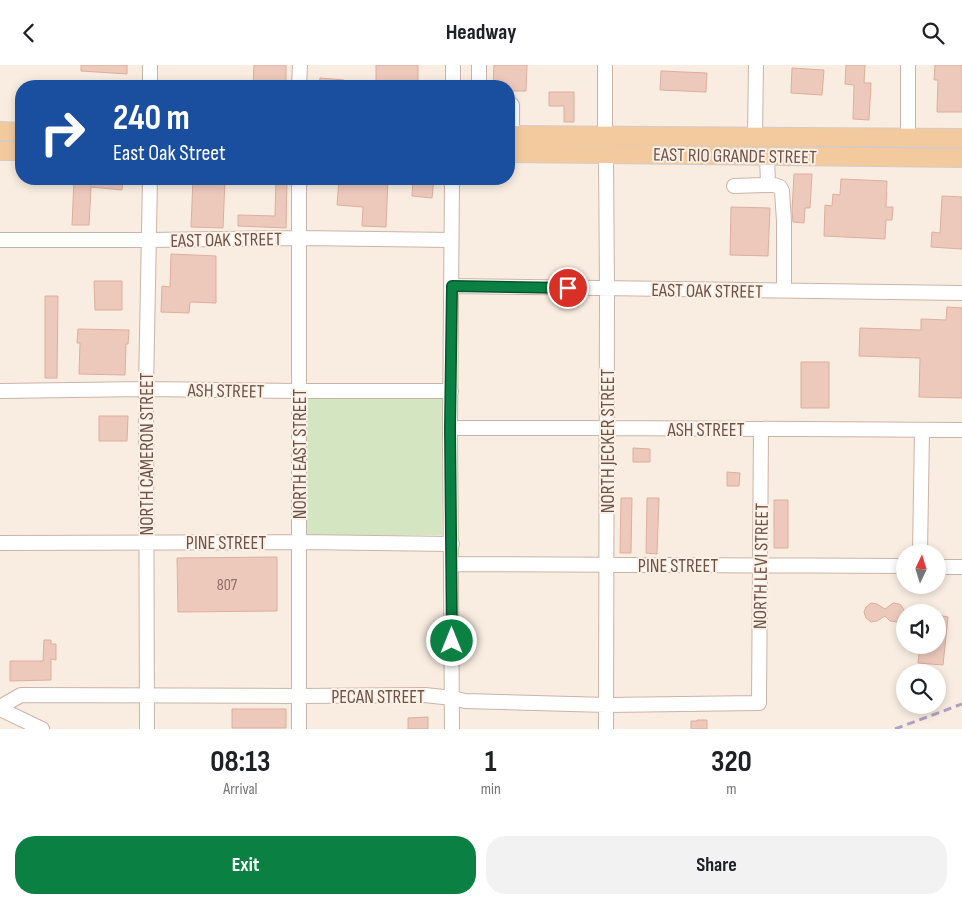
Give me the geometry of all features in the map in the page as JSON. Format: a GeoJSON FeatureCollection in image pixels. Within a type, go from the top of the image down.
{"type":"FeatureCollection","features":[{"type":"Feature","properties":{"kind":"main road"},"geometry":{"type":"LineString","coordinates":[[0,131],[15,132]]}},
{"type":"Feature","properties":{"kind":"main road","name":"EAST RIO GRANDE STREET"},"geometry":{"type":"LineString","coordinates":[[515,135],[962,139]]}},
{"type":"Feature","properties":{"kind":"main road"},"geometry":{"type":"LineString","coordinates":[[0,151],[15,151]]}},
{"type":"Feature","properties":{"kind":"main road","name":"EAST RIO GRANDE STREET"},"geometry":{"type":"LineString","coordinates":[[515,153],[962,157]]}},
{"type":"Feature","properties":{"kind":"street"},"geometry":{"type":"LineString","coordinates":[[150,65],[150,80]]}},
{"type":"Feature","properties":{"kind":"street"},"geometry":{"type":"LineString","coordinates":[[299,80],[300,65]]}},
{"type":"Feature","properties":{"kind":"street"},"geometry":{"type":"LineString","coordinates":[[453,65],[453,80]]}},
{"type":"Feature","properties":{"kind":"street"},"geometry":{"type":"LineString","coordinates":[[479,65],[479,80]]}},
{"type":"Feature","properties":{"kind":"street"},"geometry":{"type":"LineString","coordinates":[[605,65],[605,136]]}},
{"type":"Feature","properties":{"kind":"street"},"geometry":{"type":"LineString","coordinates":[[756,65],[756,137]]}},
{"type":"Feature","properties":{"kind":"street"},"geometry":{"type":"LineString","coordinates":[[908,65],[908,138]]}},
{"type":"Feature","properties":{"kind":"street","name":"NORTH JECKER STREET"},"geometry":{"type":"LineString","coordinates":[[606,154],[608,288],[606,729]]}},
{"type":"Feature","properties":{"kind":"street"},"geometry":{"type":"LineString","coordinates":[[767,155],[768,185]]}},
{"type":"Feature","properties":{"kind":"street","name":"NORTH CAMERON STREET"},"geometry":{"type":"LineString","coordinates":[[147,729],[146,389],[150,185]]}},
{"type":"Feature","properties":{"kind":"street","name":"NORTH EAST STREET"},"geometry":{"type":"LineString","coordinates":[[299,185],[299,729]]}},
{"type":"Feature","properties":{"kind":"street"},"geometry":{"type":"LineString","coordinates":[[452,185],[450,428],[452,729]]}},
{"type":"Feature","properties":{"kind":"street"},"geometry":{"type":"LineString","coordinates":[[734,186],[774,185],[780,187],[782,191],[784,291]]}},
{"type":"Feature","properties":{"kind":"street","name":"EAST OAK STREET"},"geometry":{"type":"LineString","coordinates":[[0,240],[300,238],[452,240]]}},
{"type":"Feature","properties":{"kind":"street","name":"EAST OAK STREET"},"geometry":{"type":"LineString","coordinates":[[452,286],[962,293]]}},
{"type":"Feature","properties":{"kind":"street","name":"ASH STREET"},"geometry":{"type":"LineString","coordinates":[[0,391],[146,389],[451,391]]}},
{"type":"Feature","properties":{"kind":"street","name":"ASH STREET"},"geometry":{"type":"LineString","coordinates":[[450,428],[962,430]]}},
{"type":"Feature","properties":{"kind":"street","name":"NORTH LEVI STREET"},"geometry":{"type":"LineString","coordinates":[[759,703],[761,429]]}},
{"type":"Feature","properties":{"kind":"street"},"geometry":{"type":"LineString","coordinates":[[920,544],[922,430]]}},
{"type":"Feature","properties":{"kind":"street","name":"PINE STREET"},"geometry":{"type":"LineString","coordinates":[[0,543],[299,542],[452,544]]}},
{"type":"Feature","properties":{"kind":"street","name":"PINE STREET"},"geometry":{"type":"LineString","coordinates":[[451,564],[896,566]]}},
{"type":"Feature","properties":{"kind":"street"},"geometry":{"type":"LineString","coordinates":[[946,567],[962,567]]}},
{"type":"Feature","properties":{"kind":"street","name":"PECAN STREET"},"geometry":{"type":"LineString","coordinates":[[0,708],[20,695],[425,695],[465,701],[607,705],[759,703]]}},
{"type":"Feature","properties":{"kind":"street"},"geometry":{"type":"LineString","coordinates":[[0,708],[42,729]]}},
{"type":"Feature","properties":{"kind":"green space"},"geometry":{"type":"Polygon","coordinates":[[[307,398],[443,399],[442,535],[306,535],[307,398]]]}},
{"type":"Feature","properties":{"kind":"building"},"geometry":{"type":"Polygon","coordinates":[[[81,65],[127,65],[127,74],[81,71],[81,65]]]}},
{"type":"Feature","properties":{"kind":"building"},"geometry":{"type":"Polygon","coordinates":[[[254,65],[286,65],[286,80],[253,80],[254,65]]]}},
{"type":"Feature","properties":{"kind":"building"},"geometry":{"type":"Polygon","coordinates":[[[376,65],[418,65],[418,80],[376,80],[376,65]]]}},
{"type":"Feature","properties":{"kind":"building"},"geometry":{"type":"Polygon","coordinates":[[[494,65],[527,65],[526,91],[515,91],[515,80],[493,80],[494,65]]]}},
{"type":"Feature","properties":{"kind":"building"},"geometry":{"type":"Polygon","coordinates":[[[846,65],[865,65],[864,83],[871,83],[869,120],[853,119],[854,85],[845,84],[846,65]]]}},
{"type":"Feature","properties":{"kind":"building"},"geometry":{"type":"Polygon","coordinates":[[[935,65],[962,65],[962,112],[937,112],[938,80],[934,80],[935,65]]]}},
{"type":"Feature","properties":{"kind":"building"},"geometry":{"type":"Polygon","coordinates":[[[792,68],[824,70],[822,95],[791,93],[792,68]]]}},
{"type":"Feature","properties":{"kind":"building"},"geometry":{"type":"Polygon","coordinates":[[[661,71],[707,73],[706,92],[660,90],[661,71]]]}},
{"type":"Feature","properties":{"kind":"building"},"geometry":{"type":"Polygon","coordinates":[[[320,78],[344,80],[320,80],[320,78]]]}},
{"type":"Feature","properties":{"kind":"building"},"geometry":{"type":"Polygon","coordinates":[[[549,92],[574,92],[574,122],[564,122],[564,106],[549,106],[549,92]]]}},
{"type":"Feature","properties":{"kind":"building"},"geometry":{"type":"Polygon","coordinates":[[[794,174],[812,174],[810,208],[805,208],[804,223],[793,222],[794,174]]]}},
{"type":"Feature","properties":{"kind":"building"},"geometry":{"type":"Polygon","coordinates":[[[841,179],[887,181],[886,207],[893,207],[892,220],[886,220],[885,239],[824,236],[825,205],[832,206],[833,194],[840,195],[841,179]]]}},
{"type":"Feature","properties":{"kind":"building"},"geometry":{"type":"Polygon","coordinates":[[[74,185],[122,185],[122,190],[91,187],[89,225],[72,225],[74,185]]]}},
{"type":"Feature","properties":{"kind":"building"},"geometry":{"type":"Polygon","coordinates":[[[193,185],[225,185],[223,228],[191,227],[193,185]]]}},
{"type":"Feature","properties":{"kind":"building"},"geometry":{"type":"Polygon","coordinates":[[[276,185],[287,185],[286,228],[238,226],[238,215],[275,216],[276,185]]]}},
{"type":"Feature","properties":{"kind":"building"},"geometry":{"type":"Polygon","coordinates":[[[339,185],[388,185],[386,227],[362,226],[363,207],[337,205],[339,185]]]}},
{"type":"Feature","properties":{"kind":"building"},"geometry":{"type":"Polygon","coordinates":[[[413,185],[433,185],[432,198],[412,196],[413,185]]]}},
{"type":"Feature","properties":{"kind":"building"},"geometry":{"type":"Polygon","coordinates":[[[942,196],[962,197],[962,249],[931,247],[932,232],[940,233],[942,196]]]}},
{"type":"Feature","properties":{"kind":"building"},"geometry":{"type":"Polygon","coordinates":[[[731,207],[770,208],[768,256],[730,255],[731,207]]]}},
{"type":"Feature","properties":{"kind":"building"},"geometry":{"type":"Polygon","coordinates":[[[171,254],[216,256],[216,303],[190,302],[189,313],[161,312],[162,286],[170,287],[171,254]]]}},
{"type":"Feature","properties":{"kind":"building"},"geometry":{"type":"Polygon","coordinates":[[[94,281],[122,281],[122,310],[95,310],[94,281]]]}},
{"type":"Feature","properties":{"kind":"building"},"geometry":{"type":"Polygon","coordinates":[[[45,296],[58,296],[57,378],[45,378],[45,296]]]}},
{"type":"Feature","properties":{"kind":"building"},"geometry":{"type":"Polygon","coordinates":[[[947,307],[962,308],[962,398],[919,397],[920,358],[859,356],[860,328],[921,330],[921,319],[946,320],[947,307]]]}},
{"type":"Feature","properties":{"kind":"building"},"geometry":{"type":"Polygon","coordinates":[[[78,329],[129,330],[128,344],[126,344],[125,375],[79,374],[80,343],[77,343],[78,329]]]}},
{"type":"Feature","properties":{"kind":"building"},"geometry":{"type":"Polygon","coordinates":[[[801,362],[829,362],[829,408],[801,408],[801,362]]]}},
{"type":"Feature","properties":{"kind":"building"},"geometry":{"type":"Polygon","coordinates":[[[99,416],[128,416],[127,441],[99,441],[99,416]]]}},
{"type":"Feature","properties":{"kind":"building"},"geometry":{"type":"Polygon","coordinates":[[[633,448],[650,449],[650,462],[633,462],[633,448]]]}},
{"type":"Feature","properties":{"kind":"building"},"geometry":{"type":"Polygon","coordinates":[[[727,472],[740,473],[739,486],[727,486],[727,472]]]}},
{"type":"Feature","properties":{"kind":"building"},"geometry":{"type":"Polygon","coordinates":[[[621,498],[632,498],[631,553],[620,553],[621,498]]]}},
{"type":"Feature","properties":{"kind":"building"},"geometry":{"type":"Polygon","coordinates":[[[647,498],[659,498],[657,554],[646,553],[647,498]]]}},
{"type":"Feature","properties":{"kind":"building"},"geometry":{"type":"Polygon","coordinates":[[[774,500],[788,500],[788,548],[774,548],[774,500]]]}},
{"type":"Feature","properties":{"kind":"building"},"geometry":{"type":"Polygon","coordinates":[[[277,557],[277,611],[178,612],[177,558],[277,557]]]}},
{"type":"Feature","properties":{"kind":"building"},"geometry":{"type":"Polygon","coordinates":[[[871,603],[885,609],[893,603],[899,604],[896,604],[896,622],[890,621],[885,616],[871,622],[866,618],[864,612],[871,603]]]}},
{"type":"Feature","properties":{"kind":"building"},"geometry":{"type":"Polygon","coordinates":[[[946,617],[948,617],[946,636],[946,617]]]}},
{"type":"Feature","properties":{"kind":"building"},"geometry":{"type":"Polygon","coordinates":[[[44,640],[51,640],[51,644],[56,644],[56,660],[51,659],[51,680],[10,681],[10,661],[43,661],[44,640]]]}},
{"type":"Feature","properties":{"kind":"building"},"geometry":{"type":"Polygon","coordinates":[[[919,654],[944,654],[943,664],[918,663],[919,654]]]}},
{"type":"Feature","properties":{"kind":"building"},"geometry":{"type":"Polygon","coordinates":[[[232,709],[286,709],[286,728],[232,728],[232,709]]]}},
{"type":"Feature","properties":{"kind":"building"},"geometry":{"type":"Polygon","coordinates":[[[428,717],[428,729],[408,729],[408,718],[428,717]]]}},
{"type":"Feature","properties":{"kind":"building"},"geometry":{"type":"Polygon","coordinates":[[[707,720],[707,729],[691,729],[691,721],[707,720]]]}},
{"type":"Feature","properties":{"kind":"railway"},"geometry":{"type":"LineString","coordinates":[[895,729],[962,704]]}},
{"type":"Feature","properties":{"kind":"route"},"geometry":{"type":"LineString","coordinates":[[452,641],[450,428],[452,286],[568,288]]}}]}
